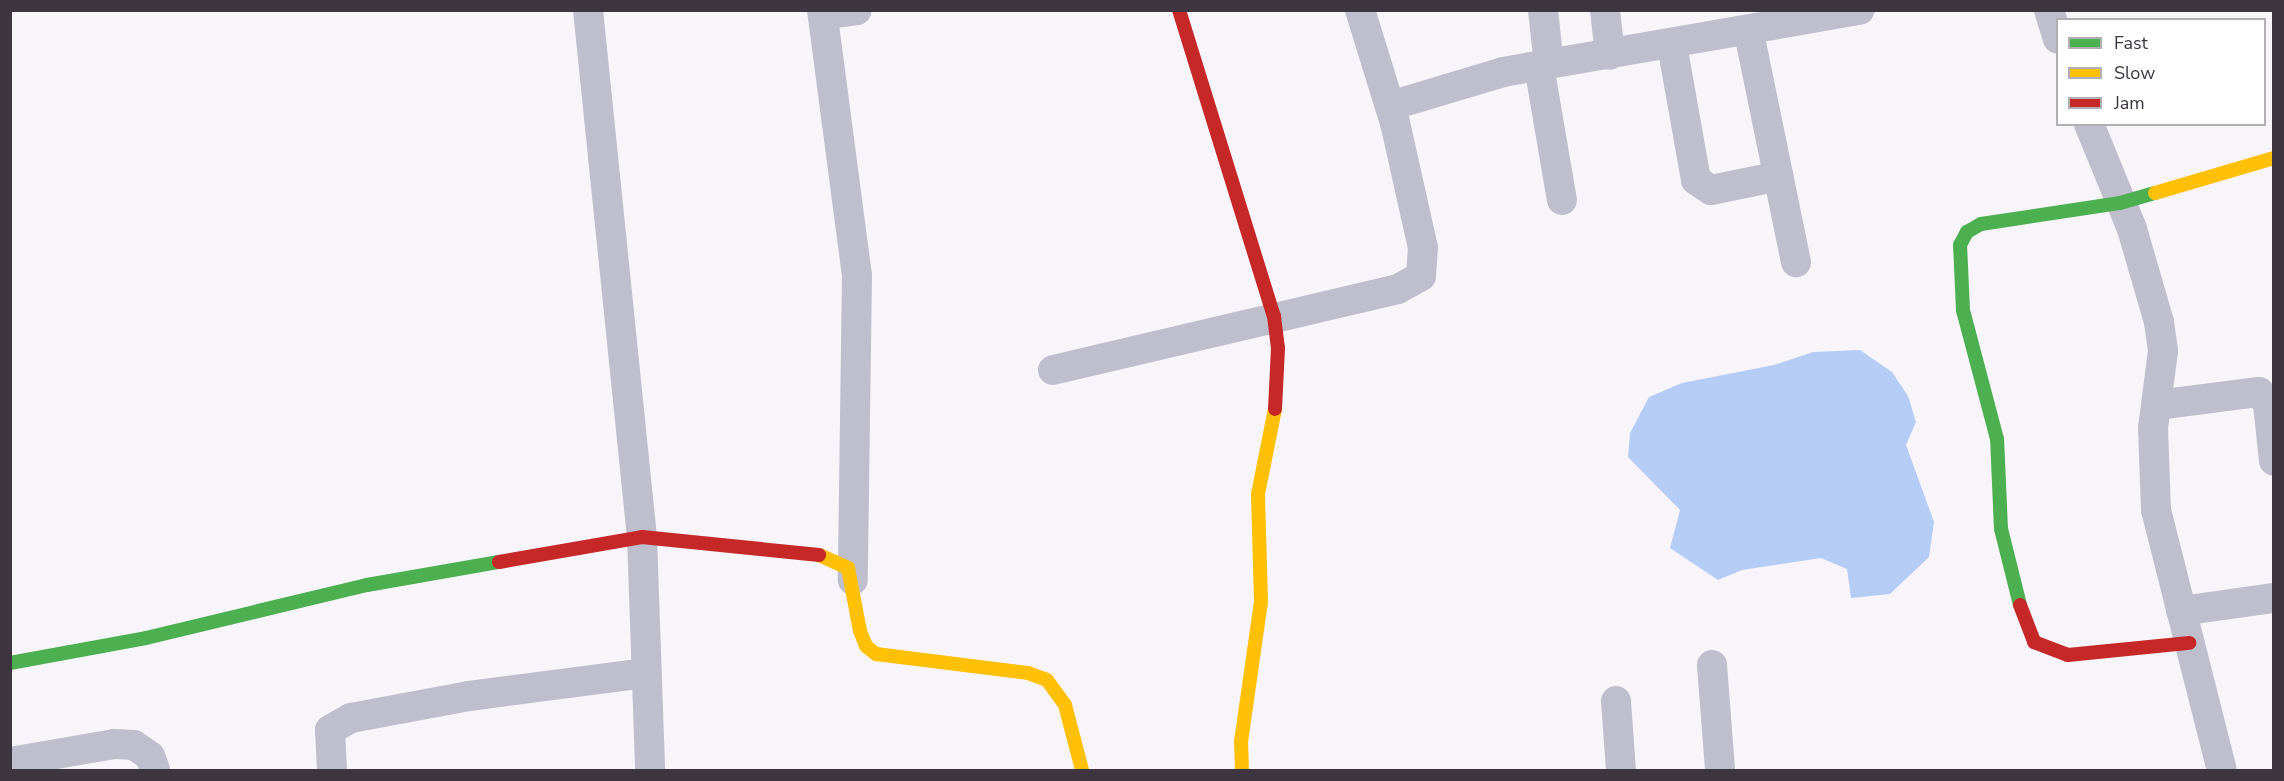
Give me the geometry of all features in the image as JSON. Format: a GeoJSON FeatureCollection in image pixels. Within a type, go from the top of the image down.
{"type":"FeatureCollection","features":[{"type":"Feature","properties":{"kind":"street"},"geometry":{"type":"LineString","coordinates":[[588,10],[642,537],[650,771]]}},
{"type":"Feature","properties":{"kind":"street"},"geometry":{"type":"LineString","coordinates":[[857,10],[823,13],[857,275],[853,580],[860,631],[866,646],[876,654],[1028,673],[1047,680],[1065,705],[1082,771]]}},
{"type":"Feature","properties":{"kind":"street"},"geometry":{"type":"LineString","coordinates":[[1179,10],[1219,126],[1274,316],[1279,379],[1258,494],[1262,602],[1241,742],[1242,771]]}},
{"type":"Feature","properties":{"kind":"street"},"geometry":{"type":"LineString","coordinates":[[1053,370],[1274,316],[1398,289],[1421,276],[1423,248],[1390,106],[1360,10]]}},
{"type":"Feature","properties":{"kind":"street"},"geometry":{"type":"LineString","coordinates":[[1543,10],[1544,66],[1562,200]]}},
{"type":"Feature","properties":{"kind":"street"},"geometry":{"type":"LineString","coordinates":[[1605,10],[1610,55]]}},
{"type":"Feature","properties":{"kind":"street"},"geometry":{"type":"LineString","coordinates":[[1390,106],[1471,81],[1544,66],[1749,33],[1860,10]]}},
{"type":"Feature","properties":{"kind":"street"},"geometry":{"type":"LineString","coordinates":[[2049,10],[2056,33]]}},
{"type":"Feature","properties":{"kind":"street"},"geometry":{"type":"LineString","coordinates":[[1749,33],[1796,262]]}},
{"type":"Feature","properties":{"kind":"street"},"geometry":{"type":"LineString","coordinates":[[1672,45],[1696,180],[1711,190],[1779,176]]}},
{"type":"Feature","properties":{"kind":"street"},"geometry":{"type":"LineString","coordinates":[[2090,126],[2132,229],[2159,322],[2163,351],[2153,458],[2156,510],[2222,771]]}},
{"type":"Feature","properties":{"kind":"street"},"geometry":{"type":"LineString","coordinates":[[2189,643],[2068,655],[2034,642],[2024,622],[2001,529],[1997,439],[1963,310],[1959,262],[1967,232],[2014,217],[2120,203],[2274,158]]}},
{"type":"Feature","properties":{"kind":"street"},"geometry":{"type":"LineString","coordinates":[[2157,405],[2259,392],[2268,404],[2274,461]]}},
{"type":"Feature","properties":{"kind":"street"},"geometry":{"type":"LineString","coordinates":[[10,663],[146,638],[367,585],[642,537],[814,553],[839,560],[853,580]]}},
{"type":"Feature","properties":{"kind":"street"},"geometry":{"type":"LineString","coordinates":[[2181,611],[2274,598]]}},
{"type":"Feature","properties":{"kind":"street"},"geometry":{"type":"LineString","coordinates":[[1712,665],[1720,771]]}},
{"type":"Feature","properties":{"kind":"street"},"geometry":{"type":"LineString","coordinates":[[332,771],[330,730],[351,718],[469,696],[645,673]]}},
{"type":"Feature","properties":{"kind":"street"},"geometry":{"type":"LineString","coordinates":[[1616,701],[1622,771]]}},
{"type":"Feature","properties":{"kind":"street"},"geometry":{"type":"LineString","coordinates":[[10,762],[114,744],[134,745],[150,756],[155,771]]}},
{"type":"Feature","properties":{"kind":"water"},"geometry":{"type":"Polygon","coordinates":[[[1860,350],[1892,372],[1908,396],[1916,422],[1906,445],[1934,522],[1929,557],[1890,594],[1851,598],[1847,569],[1821,558],[1742,570],[1718,580],[1670,548],[1680,510],[1628,457],[1630,433],[1649,397],[1682,383],[1774,365],[1813,352],[1860,350]]]}},
{"type":"Feature","properties":{"kind":"traffic: fast"},"geometry":{"type":"LineString","coordinates":[[2020,605],[2001,529],[1997,439],[1963,310],[1960,245],[1967,232],[1981,224],[2120,203],[2155,193]]}},
{"type":"Feature","properties":{"kind":"traffic: fast"},"geometry":{"type":"LineString","coordinates":[[10,663],[146,638],[367,585],[499,562]]}},
{"type":"Feature","properties":{"kind":"traffic: slow"},"geometry":{"type":"LineString","coordinates":[[2155,193],[2274,158]]}},
{"type":"Feature","properties":{"kind":"traffic: slow"},"geometry":{"type":"LineString","coordinates":[[1242,770],[1241,742],[1261,602],[1258,494],[1275,409]]}},
{"type":"Feature","properties":{"kind":"traffic: slow"},"geometry":{"type":"LineString","coordinates":[[819,555],[848,568],[860,631],[866,646],[876,654],[1028,673],[1047,680],[1065,705],[1082,770]]}},
{"type":"Feature","properties":{"kind":"traffic: jam"},"geometry":{"type":"LineString","coordinates":[[1179,10],[1274,316],[1278,348],[1275,409]]}},
{"type":"Feature","properties":{"kind":"traffic: jam"},"geometry":{"type":"LineString","coordinates":[[499,562],[642,537],[819,555]]}},
{"type":"Feature","properties":{"kind":"traffic: jam"},"geometry":{"type":"LineString","coordinates":[[2020,605],[2034,642],[2068,655],[2189,643]]}}]}
